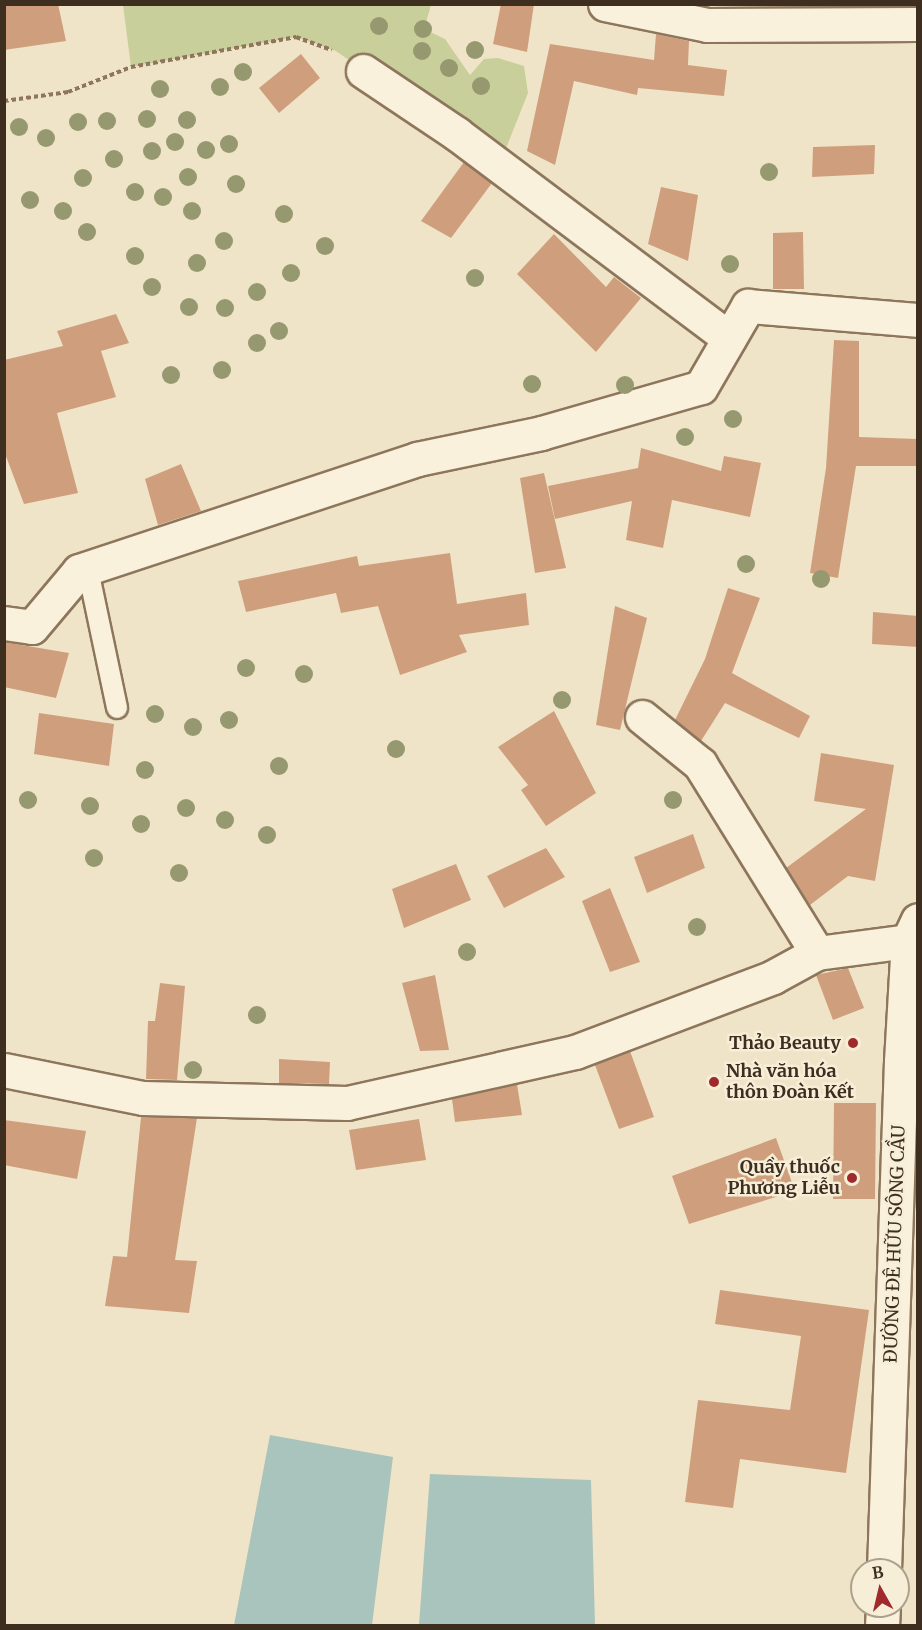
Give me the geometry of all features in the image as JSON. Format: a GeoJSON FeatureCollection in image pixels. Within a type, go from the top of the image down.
{"type":"FeatureCollection","features":[{"type":"Feature","properties":{"kind":"street"},"geometry":{"type":"LineString","coordinates":[[605,4],[707,25],[918,24]]}},
{"type":"Feature","properties":{"kind":"street"},"geometry":{"type":"LineString","coordinates":[[363,71],[457,134],[729,338]]}},
{"type":"Feature","properties":{"kind":"street"},"geometry":{"type":"LineString","coordinates":[[4,623],[32,627],[79,571],[88,570],[417,459],[541,433],[701,387],[748,306],[918,320]]}},
{"type":"Feature","properties":{"kind":"street"},"geometry":{"type":"LineString","coordinates":[[642,717],[700,764],[817,953]]}},
{"type":"Feature","properties":{"kind":"street"},"geometry":{"type":"LineString","coordinates":[[4,1070],[144,1098],[348,1102],[575,1052],[773,977],[817,953],[913,930]]}},
{"type":"Feature","properties":{"kind":"street","name":"ĐƯỜNG ĐÊ HỮU SÔNG CẦU"},"geometry":{"type":"LineString","coordinates":[[885,1558],[913,930]]}},
{"type":"Feature","properties":{"kind":"lane"},"geometry":{"type":"LineString","coordinates":[[88,570],[117,708]]}},
{"type":"Feature","properties":{"kind":"path"},"geometry":{"type":"LineString","coordinates":[[4,101],[68,92],[131,67],[296,37],[336,51],[363,71]]}},
{"type":"Feature","properties":{"kind":"green space"},"geometry":{"type":"Polygon","coordinates":[[[123,5],[431,5],[424,29],[445,39],[470,75],[484,59],[498,58],[524,66],[528,93],[499,166],[336,51],[296,37],[131,67],[123,5]]]}},
{"type":"Feature","properties":{"kind":"water"},"geometry":{"type":"Polygon","coordinates":[[[270,1435],[393,1457],[372,1625],[234,1625],[270,1435]]]}},
{"type":"Feature","properties":{"kind":"water"},"geometry":{"type":"Polygon","coordinates":[[[430,1474],[591,1480],[595,1625],[419,1625],[430,1474]]]}},
{"type":"Feature","properties":{"kind":"building"},"geometry":{"type":"Polygon","coordinates":[[[4,4],[58,4],[66,41],[4,50],[4,4]]]}},
{"type":"Feature","properties":{"kind":"building"},"geometry":{"type":"Polygon","coordinates":[[[501,4],[534,4],[527,52],[493,44],[501,4]]]}},
{"type":"Feature","properties":{"kind":"building"},"geometry":{"type":"Polygon","coordinates":[[[656,34],[689,41],[688,65],[727,70],[724,96],[638,88],[637,95],[574,81],[555,165],[527,151],[550,44],[654,60],[656,34]]]}},
{"type":"Feature","properties":{"kind":"building"},"geometry":{"type":"Polygon","coordinates":[[[301,54],[320,78],[279,113],[259,88],[301,54]]]}},
{"type":"Feature","properties":{"kind":"building"},"geometry":{"type":"Polygon","coordinates":[[[875,145],[874,174],[812,177],[813,147],[875,145]]]}},
{"type":"Feature","properties":{"kind":"building"},"geometry":{"type":"Polygon","coordinates":[[[464,162],[492,183],[451,238],[421,221],[464,162]]]}},
{"type":"Feature","properties":{"kind":"building"},"geometry":{"type":"Polygon","coordinates":[[[661,187],[698,195],[688,261],[648,244],[661,187]]]}},
{"type":"Feature","properties":{"kind":"building"},"geometry":{"type":"Polygon","coordinates":[[[803,232],[804,289],[773,289],[773,233],[803,232]]]}},
{"type":"Feature","properties":{"kind":"building"},"geometry":{"type":"Polygon","coordinates":[[[554,234],[606,287],[614,277],[641,298],[596,352],[517,274],[554,234]]]}},
{"type":"Feature","properties":{"kind":"building"},"geometry":{"type":"Polygon","coordinates":[[[116,314],[129,343],[101,351],[116,397],[57,413],[78,493],[24,504],[4,451],[4,360],[63,346],[57,331],[116,314]]]}},
{"type":"Feature","properties":{"kind":"building"},"geometry":{"type":"Polygon","coordinates":[[[834,340],[859,341],[859,437],[918,439],[918,466],[856,466],[838,578],[810,573],[826,468],[834,340]]]}},
{"type":"Feature","properties":{"kind":"building"},"geometry":{"type":"Polygon","coordinates":[[[641,448],[721,471],[724,456],[761,463],[750,517],[672,500],[663,548],[626,540],[632,501],[555,519],[548,486],[638,468],[641,448]]]}},
{"type":"Feature","properties":{"kind":"building"},"geometry":{"type":"Polygon","coordinates":[[[181,464],[201,511],[158,525],[145,479],[181,464]]]}},
{"type":"Feature","properties":{"kind":"building"},"geometry":{"type":"Polygon","coordinates":[[[544,473],[566,568],[535,573],[520,478],[544,473]]]}},
{"type":"Feature","properties":{"kind":"building"},"geometry":{"type":"Polygon","coordinates":[[[450,553],[457,604],[526,593],[529,625],[459,635],[467,652],[400,675],[378,606],[341,613],[336,593],[246,612],[238,581],[357,556],[359,566],[450,553]]]}},
{"type":"Feature","properties":{"kind":"building"},"geometry":{"type":"Polygon","coordinates":[[[728,588],[760,598],[732,673],[810,716],[799,738],[725,703],[701,741],[675,720],[705,659],[728,588]]]}},
{"type":"Feature","properties":{"kind":"building"},"geometry":{"type":"Polygon","coordinates":[[[615,606],[647,618],[620,730],[596,725],[615,606]]]}},
{"type":"Feature","properties":{"kind":"building"},"geometry":{"type":"Polygon","coordinates":[[[873,612],[918,616],[918,647],[872,644],[873,612]]]}},
{"type":"Feature","properties":{"kind":"building"},"geometry":{"type":"Polygon","coordinates":[[[4,642],[69,653],[56,698],[4,687],[4,642]]]}},
{"type":"Feature","properties":{"kind":"building"},"geometry":{"type":"Polygon","coordinates":[[[554,711],[596,793],[546,826],[521,790],[528,785],[498,747],[554,711]]]}},
{"type":"Feature","properties":{"kind":"building"},"geometry":{"type":"Polygon","coordinates":[[[39,713],[114,724],[109,766],[34,754],[39,713]]]}},
{"type":"Feature","properties":{"kind":"building"},"geometry":{"type":"Polygon","coordinates":[[[821,753],[894,765],[875,881],[848,876],[810,905],[786,868],[866,809],[814,801],[821,753]]]}},
{"type":"Feature","properties":{"kind":"building"},"geometry":{"type":"Polygon","coordinates":[[[693,834],[705,868],[647,893],[634,857],[693,834]]]}},
{"type":"Feature","properties":{"kind":"building"},"geometry":{"type":"Polygon","coordinates":[[[546,848],[565,877],[504,908],[487,876],[546,848]]]}},
{"type":"Feature","properties":{"kind":"building"},"geometry":{"type":"Polygon","coordinates":[[[456,864],[471,900],[404,928],[392,889],[456,864]]]}},
{"type":"Feature","properties":{"kind":"building"},"geometry":{"type":"Polygon","coordinates":[[[610,888],[640,962],[610,972],[582,901],[610,888]]]}},
{"type":"Feature","properties":{"kind":"building"},"geometry":{"type":"Polygon","coordinates":[[[848,968],[864,1008],[833,1020],[816,975],[848,968]]]}},
{"type":"Feature","properties":{"kind":"building"},"geometry":{"type":"Polygon","coordinates":[[[435,975],[449,1050],[420,1051],[402,983],[435,975]]]}},
{"type":"Feature","properties":{"kind":"building"},"geometry":{"type":"Polygon","coordinates":[[[160,983],[185,986],[177,1080],[146,1079],[148,1021],[155,1021],[160,983]]]}},
{"type":"Feature","properties":{"kind":"building"},"geometry":{"type":"Polygon","coordinates":[[[630,1051],[654,1117],[619,1129],[595,1065],[630,1051]]]}},
{"type":"Feature","properties":{"kind":"building"},"geometry":{"type":"Polygon","coordinates":[[[279,1059],[330,1062],[329,1084],[279,1083],[279,1059]]]}},
{"type":"Feature","properties":{"kind":"building"},"geometry":{"type":"Polygon","coordinates":[[[517,1084],[522,1115],[455,1122],[452,1099],[517,1084]]]}},
{"type":"Feature","properties":{"kind":"building"},"geometry":{"type":"Polygon","coordinates":[[[834,1103],[876,1103],[875,1199],[833,1199],[834,1103]]]}},
{"type":"Feature","properties":{"kind":"building"},"geometry":{"type":"Polygon","coordinates":[[[141,1117],[197,1118],[175,1260],[197,1261],[189,1313],[105,1306],[113,1256],[127,1257],[141,1117]]]}},
{"type":"Feature","properties":{"kind":"building"},"geometry":{"type":"Polygon","coordinates":[[[419,1119],[426,1160],[356,1170],[349,1130],[419,1119]]]}},
{"type":"Feature","properties":{"kind":"building"},"geometry":{"type":"Polygon","coordinates":[[[4,1120],[86,1131],[77,1179],[4,1165],[4,1120]]]}},
{"type":"Feature","properties":{"kind":"building"},"geometry":{"type":"Polygon","coordinates":[[[776,1138],[795,1191],[689,1224],[672,1176],[776,1138]]]}},
{"type":"Feature","properties":{"kind":"building"},"geometry":{"type":"Polygon","coordinates":[[[720,1290],[869,1310],[846,1473],[740,1459],[733,1508],[685,1502],[698,1400],[790,1410],[801,1336],[715,1324],[720,1290]]]}},
{"type":"Feature","properties":{"kind":"place","name":"Thảo Beauty"},"geometry":{"type":"Point","coordinates":[853,1043]}},
{"type":"Feature","properties":{"kind":"place","name":"Nhà văn hóa thôn Đoàn Kết"},"geometry":{"type":"Point","coordinates":[714,1082]}},
{"type":"Feature","properties":{"kind":"place","name":"Quầy thuốc Phương Liễu"},"geometry":{"type":"Point","coordinates":[852,1178]}}]}
